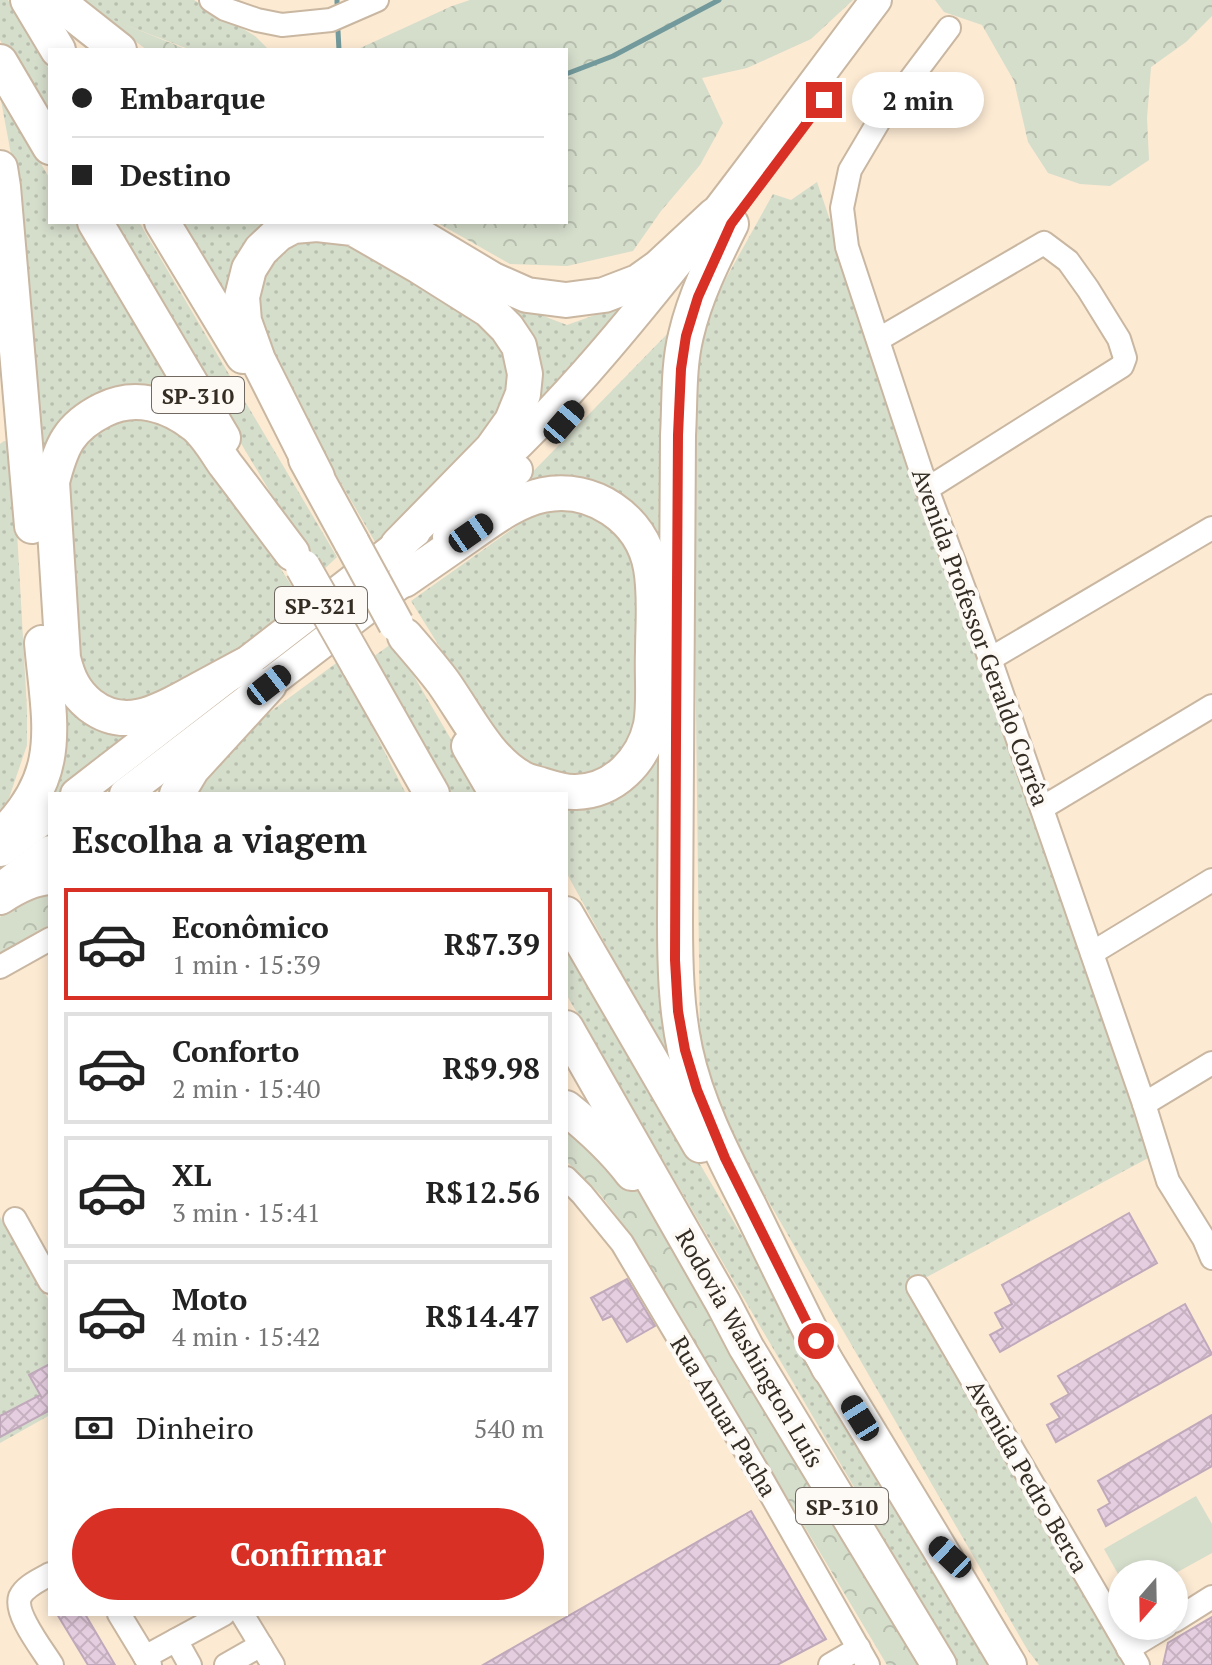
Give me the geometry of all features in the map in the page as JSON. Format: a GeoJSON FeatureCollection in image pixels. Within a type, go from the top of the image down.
{"type":"FeatureCollection","features":[{"type":"Feature","properties":{"kind":"highway"},"geometry":{"type":"LineString","coordinates":[[28,0],[57,48]]}},
{"type":"Feature","properties":{"kind":"highway"},"geometry":{"type":"LineString","coordinates":[[60,0],[116,48]]}},
{"type":"Feature","properties":{"kind":"highway"},"geometry":{"type":"LineString","coordinates":[[0,62],[48,144]]}},
{"type":"Feature","properties":{"kind":"highway"},"geometry":{"type":"LineString","coordinates":[[0,168],[50,732],[43,776],[34,796],[22,815],[0,837]]}},
{"type":"Feature","properties":{"kind":"highway"},"geometry":{"type":"LineString","coordinates":[[399,224],[493,280],[527,295],[566,300],[604,295],[638,282],[723,219]]}},
{"type":"Feature","properties":{"kind":"highway"},"geometry":{"type":"LineString","coordinates":[[723,219],[686,336],[681,369],[675,960],[678,1011],[685,1050],[708,1120],[829,1368]]}},
{"type":"Feature","properties":{"kind":"highway","name":"SP-310"},"geometry":{"type":"LineString","coordinates":[[96,224],[297,560],[431,792]]}},
{"type":"Feature","properties":{"kind":"highway","name":"SP-310"},"geometry":{"type":"LineString","coordinates":[[163,224],[317,477],[400,630],[496,792]]}},
{"type":"Feature","properties":{"kind":"highway"},"geometry":{"type":"LineString","coordinates":[[317,477],[258,360],[244,321],[242,297],[249,269],[261,250],[278,234],[293,226],[317,224],[353,228],[419,266],[489,310],[519,346],[525,374],[523,394],[512,421],[492,449],[398,545]]}},
{"type":"Feature","properties":{"kind":"highway"},"geometry":{"type":"LineString","coordinates":[[257,675],[134,718],[115,718],[98,712],[78,696],[67,677],[63,658],[52,491],[58,458],[70,434],[92,416],[115,404],[145,401],[173,411],[197,426],[297,560]]}},
{"type":"Feature","properties":{"kind":"highway"},"geometry":{"type":"LineString","coordinates":[[400,630],[501,763],[524,779],[575,793],[598,788],[618,779],[641,753],[651,722],[651,567],[637,534],[611,507],[586,496],[565,494],[544,495],[519,502],[404,580]]}},
{"type":"Feature","properties":{"kind":"highway"},"geometry":{"type":"LineString","coordinates":[[178,792],[257,675]]}},
{"type":"Feature","properties":{"kind":"highway"},"geometry":{"type":"LineString","coordinates":[[382,707],[417,792]]}},
{"type":"Feature","properties":{"kind":"highway"},"geometry":{"type":"LineString","coordinates":[[0,897],[14,888],[48,877]]}},
{"type":"Feature","properties":{"kind":"highway","name":"SP-310"},"geometry":{"type":"LineString","coordinates":[[568,917],[829,1368],[1009,1665]]}},
{"type":"Feature","properties":{"kind":"highway","name":"Rodovia Washington Luís"},"geometry":{"type":"LineString","coordinates":[[568,1032],[746,1347],[939,1665]]}},
{"type":"Feature","properties":{"kind":"highway"},"geometry":{"type":"LineString","coordinates":[[568,1110],[617,1154],[641,1185],[746,1347]]}},
{"type":"Feature","properties":{"kind":"highway"},"geometry":{"type":"LineString","coordinates":[[938,1546],[962,1568],[1026,1665]]}},
{"type":"Feature","properties":{"kind":"highway"},"geometry":{"type":"LineString","coordinates":[[884,1575],[929,1665]]}},
{"type":"Feature","properties":{"kind":"main road","name":"SP-321"},"geometry":{"type":"LineString","coordinates":[[257,675],[404,580],[546,442],[635,341],[876,0]]}},
{"type":"Feature","properties":{"kind":"main road","name":"SP-321"},"geometry":{"type":"LineString","coordinates":[[257,675],[398,545],[523,441],[723,219],[899,0]]}},
{"type":"Feature","properties":{"kind":"main road"},"geometry":{"type":"LineString","coordinates":[[79,792],[257,675]]}},
{"type":"Feature","properties":{"kind":"main road"},"geometry":{"type":"LineString","coordinates":[[127,792],[257,675]]}},
{"type":"Feature","properties":{"kind":"main road"},"geometry":{"type":"LineString","coordinates":[[0,852],[48,816]]}},
{"type":"Feature","properties":{"kind":"main road"},"geometry":{"type":"LineString","coordinates":[[0,889],[48,853]]}},
{"type":"Feature","properties":{"kind":"street"},"geometry":{"type":"LineString","coordinates":[[211,0],[246,17],[282,25],[331,20],[377,0]]}},
{"type":"Feature","properties":{"kind":"street","name":"Avenida Professor Geraldo Corrêa"},"geometry":{"type":"LineString","coordinates":[[949,28],[879,121],[850,170],[842,208],[847,247],[927,489],[1042,808],[1168,1181],[1209,1244]]}},
{"type":"Feature","properties":{"kind":"street"},"geometry":{"type":"LineString","coordinates":[[879,339],[1044,243],[1068,261],[1119,339],[1124,363],[927,489]]}},
{"type":"Feature","properties":{"kind":"street"},"geometry":{"type":"LineString","coordinates":[[990,659],[1212,528]]}},
{"type":"Feature","properties":{"kind":"street"},"geometry":{"type":"LineString","coordinates":[[1042,808],[1212,706]]}},
{"type":"Feature","properties":{"kind":"street"},"geometry":{"type":"LineString","coordinates":[[1092,953],[1212,880]]}},
{"type":"Feature","properties":{"kind":"street"},"geometry":{"type":"LineString","coordinates":[[0,967],[48,940]]}},
{"type":"Feature","properties":{"kind":"street"},"geometry":{"type":"LineString","coordinates":[[1144,1104],[1212,1063]]}},
{"type":"Feature","properties":{"kind":"street","name":"Rua Anuar Pacha"},"geometry":{"type":"LineString","coordinates":[[568,1180],[622,1243],[864,1657]]}},
{"type":"Feature","properties":{"kind":"street"},"geometry":{"type":"LineString","coordinates":[[15,1219],[48,1278]]}},
{"type":"Feature","properties":{"kind":"street","name":"Avenida Pedro Berca"},"geometry":{"type":"LineString","coordinates":[[918,1287],[1133,1657]]}},
{"type":"Feature","properties":{"kind":"street"},"geometry":{"type":"LineString","coordinates":[[48,1575],[29,1586],[20,1598],[20,1612],[52,1665]]}},
{"type":"Feature","properties":{"kind":"street"},"geometry":{"type":"LineString","coordinates":[[1188,1612],[1212,1597]]}},
{"type":"Feature","properties":{"kind":"street"},"geometry":{"type":"LineString","coordinates":[[120,1616],[148,1661],[176,1640],[220,1616]]}},
{"type":"Feature","properties":{"kind":"street"},"geometry":{"type":"LineString","coordinates":[[243,1616],[273,1665]]}},
{"type":"Feature","properties":{"kind":"street"},"geometry":{"type":"LineString","coordinates":[[176,1640],[190,1665]]}},
{"type":"Feature","properties":{"kind":"street"},"geometry":{"type":"LineString","coordinates":[[1133,1657],[1151,1640]]}},
{"type":"Feature","properties":{"kind":"street"},"geometry":{"type":"LineString","coordinates":[[226,1665],[261,1645]]}},
{"type":"Feature","properties":{"kind":"street"},"geometry":{"type":"LineString","coordinates":[[830,1665],[864,1657]]}},
{"type":"Feature","properties":{"kind":"green space"},"geometry":{"type":"Polygon","coordinates":[[[0,0],[8,0],[48,68],[48,121],[0,40],[0,0]]]}},
{"type":"Feature","properties":{"kind":"green space"},"geometry":{"type":"Polygon","coordinates":[[[80,0],[194,0],[255,36],[267,48],[186,48],[102,16],[80,0]]]}},
{"type":"Feature","properties":{"kind":"green space"},"geometry":{"type":"Polygon","coordinates":[[[470,0],[853,0],[811,39],[747,68],[702,78],[723,123],[700,165],[661,211],[633,251],[567,266],[510,264],[440,224],[568,224],[568,48],[360,48],[470,0]]]}},
{"type":"Feature","properties":{"kind":"green space"},"geometry":{"type":"Polygon","coordinates":[[[935,0],[1212,0],[1212,16],[1186,42],[1151,67],[1147,118],[1149,160],[1110,186],[1080,184],[1048,173],[1028,142],[1014,81],[982,25],[944,12],[935,0]]]}},
{"type":"Feature","properties":{"kind":"green space"},"geometry":{"type":"Polygon","coordinates":[[[99,14],[183,48],[144,48],[99,14]]]}},
{"type":"Feature","properties":{"kind":"green space"},"geometry":{"type":"Polygon","coordinates":[[[0,95],[48,176],[48,224],[77,224],[180,398],[121,391],[82,400],[58,427],[57,666],[147,728],[65,792],[50,792],[56,740],[18,192],[0,95]]]}},
{"type":"Feature","properties":{"kind":"green space"},"geometry":{"type":"Polygon","coordinates":[[[817,182],[1150,1157],[912,1285],[1108,1627],[1108,1640],[1116,1640],[1130,1665],[1039,1665],[1027,1649],[725,1126],[700,1043],[692,376],[714,300],[773,194],[791,200],[817,182]]]}},
{"type":"Feature","properties":{"kind":"green space"},"geometry":{"type":"Polygon","coordinates":[[[110,224],[140,224],[337,557],[319,574],[110,224]]]}},
{"type":"Feature","properties":{"kind":"green space"},"geometry":{"type":"Polygon","coordinates":[[[180,224],[285,224],[231,310],[180,224]]]}},
{"type":"Feature","properties":{"kind":"green space"},"geometry":{"type":"Polygon","coordinates":[[[361,224],[380,224],[512,304],[567,325],[631,302],[525,424],[525,340],[361,224]]]}},
{"type":"Feature","properties":{"kind":"green space"},"geometry":{"type":"Polygon","coordinates":[[[348,234],[488,318],[518,378],[505,409],[482,437],[378,547],[262,347],[252,321],[258,272],[292,236],[348,234]]]}},
{"type":"Feature","properties":{"kind":"green space"},"geometry":{"type":"Polygon","coordinates":[[[674,327],[685,1089],[568,876],[568,804],[597,806],[629,792],[653,764],[664,726],[652,536],[517,488],[674,327]]]}},
{"type":"Feature","properties":{"kind":"green space"},"geometry":{"type":"Polygon","coordinates":[[[135,412],[171,422],[207,453],[305,607],[152,707],[92,696],[74,671],[64,500],[80,436],[135,412]]]}},
{"type":"Feature","properties":{"kind":"green space"},"geometry":{"type":"Polygon","coordinates":[[[12,442],[27,745],[9,798],[0,810],[0,444],[12,442]]]}},
{"type":"Feature","properties":{"kind":"green space"},"geometry":{"type":"Polygon","coordinates":[[[575,508],[622,534],[645,574],[644,737],[622,773],[556,785],[499,742],[411,601],[532,515],[575,508]]]}},
{"type":"Feature","properties":{"kind":"green space"},"geometry":{"type":"Polygon","coordinates":[[[394,642],[482,792],[448,792],[370,659],[394,642]]]}},
{"type":"Feature","properties":{"kind":"green space"},"geometry":{"type":"Polygon","coordinates":[[[339,661],[405,792],[189,792],[224,746],[339,661]]]}},
{"type":"Feature","properties":{"kind":"green space"},"geometry":{"type":"Polygon","coordinates":[[[48,896],[48,926],[0,958],[0,917],[48,896]]]}},
{"type":"Feature","properties":{"kind":"green space"},"geometry":{"type":"Polygon","coordinates":[[[568,939],[994,1665],[958,1665],[568,997],[568,939]]]}},
{"type":"Feature","properties":{"kind":"green space"},"geometry":{"type":"Polygon","coordinates":[[[568,1121],[641,1191],[919,1665],[887,1665],[631,1235],[600,1194],[568,1163],[568,1121]]]}},
{"type":"Feature","properties":{"kind":"green space"},"geometry":{"type":"Polygon","coordinates":[[[0,1217],[48,1299],[48,1416],[0,1443],[0,1217]]]}},
{"type":"Feature","properties":{"kind":"green space"},"geometry":{"type":"Polygon","coordinates":[[[1196,1496],[1212,1524],[1212,1553],[1188,1566],[1188,1560],[1110,1560],[1104,1549],[1196,1496]]]}},
{"type":"Feature","properties":{"kind":"building"},"geometry":{"type":"Polygon","coordinates":[[[1129,1213],[1157,1263],[1000,1352],[990,1335],[1003,1328],[995,1313],[1012,1304],[1002,1285],[1129,1213]]]}},
{"type":"Feature","properties":{"kind":"building"},"geometry":{"type":"Polygon","coordinates":[[[627,1279],[655,1326],[627,1342],[612,1316],[603,1320],[591,1298],[627,1279]]]}},
{"type":"Feature","properties":{"kind":"building"},"geometry":{"type":"Polygon","coordinates":[[[1185,1304],[1212,1354],[1056,1442],[1047,1425],[1060,1418],[1051,1404],[1069,1394],[1058,1376],[1185,1304]]]}},
{"type":"Feature","properties":{"kind":"building"},"geometry":{"type":"Polygon","coordinates":[[[48,1365],[48,1411],[0,1437],[0,1416],[40,1395],[42,1398],[29,1375],[48,1365]]]}},
{"type":"Feature","properties":{"kind":"building"},"geometry":{"type":"Polygon","coordinates":[[[1212,1415],[1212,1466],[1106,1526],[1098,1510],[1110,1503],[1098,1481],[1212,1415]]]}},
{"type":"Feature","properties":{"kind":"building"},"geometry":{"type":"Polygon","coordinates":[[[751,1511],[826,1639],[777,1665],[483,1665],[751,1511]]]}},
{"type":"Feature","properties":{"kind":"building"},"geometry":{"type":"Polygon","coordinates":[[[58,1616],[86,1616],[115,1665],[88,1665],[58,1616]]]}},
{"type":"Feature","properties":{"kind":"building"},"geometry":{"type":"Polygon","coordinates":[[[1212,1617],[1212,1665],[1163,1665],[1168,1643],[1188,1640],[1188,1631],[1212,1617]]]}},
{"type":"Feature","properties":{"kind":"waterway"},"geometry":{"type":"LineString","coordinates":[[568,73],[613,56],[719,0]]}},
{"type":"Feature","properties":{"kind":"waterway"},"geometry":{"type":"LineString","coordinates":[[338,31],[339,48]]}},
{"type":"Feature","properties":{"kind":"route"},"geometry":{"type":"LineString","coordinates":[[816,1341],[725,1158],[708,1120],[685,1050],[678,1011],[675,960],[676,739],[678,435],[686,336],[698,297],[731,224],[824,100]]}}]}
